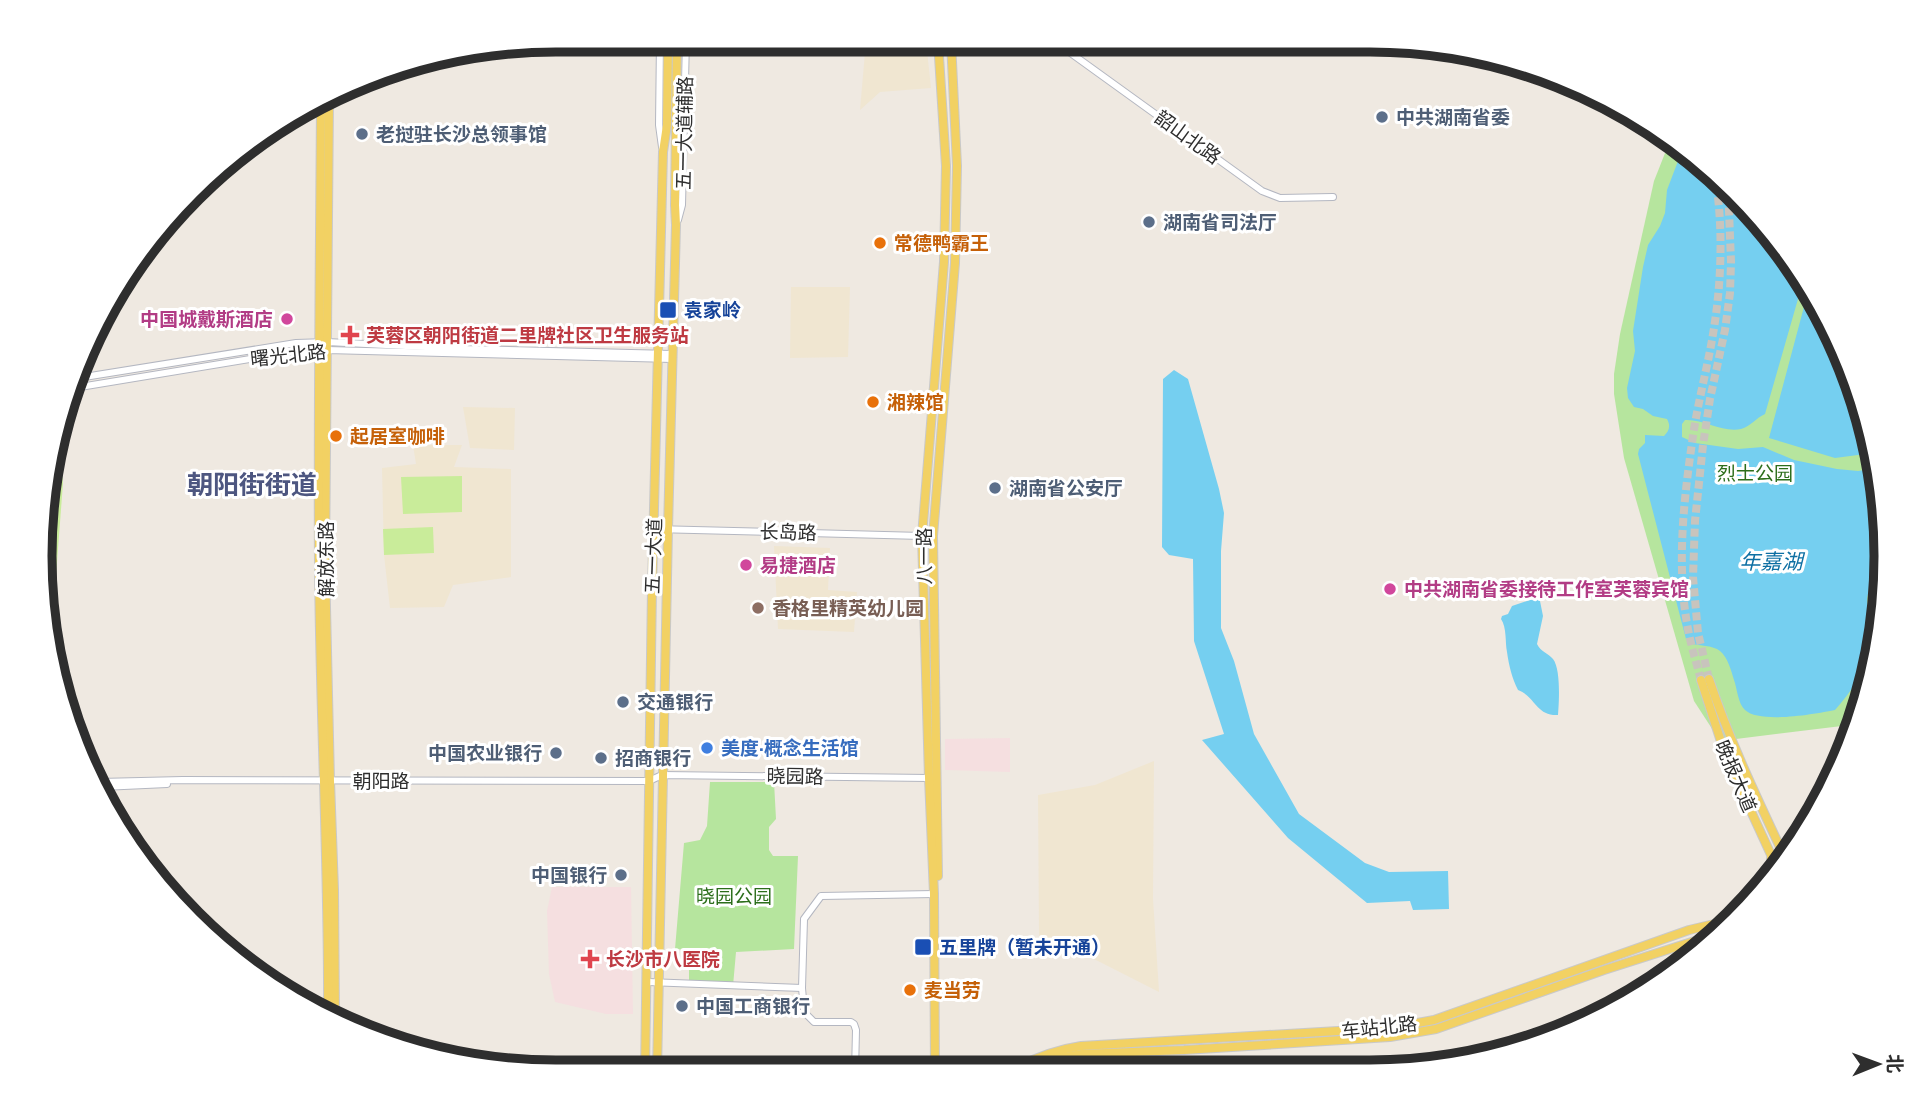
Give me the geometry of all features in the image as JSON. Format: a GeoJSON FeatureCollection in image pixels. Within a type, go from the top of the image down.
{"type":"FeatureCollection","features":[{"type":"Feature","properties":{"kind":"main road","name":"五一大道"},"geometry":{"type":"LineString","coordinates":[[658,1060],[676,225],[675,125],[669,52]]}},
{"type":"Feature","properties":{"kind":"main road","name":"五一大道"},"geometry":{"type":"LineString","coordinates":[[646,1059],[649,782],[663,152],[675,125],[677,52]]}},
{"type":"Feature","properties":{"kind":"main road","name":"八一路"},"geometry":{"type":"LineString","coordinates":[[938,1060],[922,536],[944,262],[946,166],[939,52]]}},
{"type":"Feature","properties":{"kind":"main road","name":"八一路"},"geometry":{"type":"LineString","coordinates":[[938,1060],[938,791],[933,536],[955,263],[957,166],[952,52]]}},
{"type":"Feature","properties":{"kind":"main road","name":"解放东路"},"geometry":{"type":"LineString","coordinates":[[328,1006],[326,783],[319,565],[329,107]]}},
{"type":"Feature","properties":{"kind":"main road","name":"解放东路"},"geometry":{"type":"LineString","coordinates":[[321,111],[323,346]]}},
{"type":"Feature","properties":{"kind":"main road","name":"晚报大道"},"geometry":{"type":"LineString","coordinates":[[1773,859],[1726,757],[1705,680],[1781,849]]}},
{"type":"Feature","properties":{"kind":"main road","name":"解放东路"},"geometry":{"type":"LineString","coordinates":[[326,783],[334,890],[335,1009]]}},
{"type":"Feature","properties":{"kind":"main road"},"geometry":{"type":"LineString","coordinates":[[1771,856],[1771,862]]}},
{"type":"Feature","properties":{"kind":"main road","name":"车站北路"},"geometry":{"type":"LineString","coordinates":[[1030,1060],[1064,1048],[1081,1046],[1389,1028],[1434,1020],[1689,930],[1715,924]]}},
{"type":"Feature","properties":{"kind":"main road","name":"车站北路"},"geometry":{"type":"LineString","coordinates":[[1051,1060],[1082,1054],[1390,1037],[1436,1029],[1696,941]]}},
{"type":"Feature","properties":{"kind":"street","name":"五一大道辅路"},"geometry":{"type":"LineString","coordinates":[[660,52],[659,125],[663,152]]}},
{"type":"Feature","properties":{"kind":"street","name":"五一大道辅路"},"geometry":{"type":"LineString","coordinates":[[676,225],[682,205],[675,125],[684,52]]}},
{"type":"Feature","properties":{"kind":"street","name":"韶山北路"},"geometry":{"type":"LineString","coordinates":[[1069,52],[1262,191],[1280,198],[1333,197]]}},
{"type":"Feature","properties":{"kind":"street","name":"曙光北路"},"geometry":{"type":"LineString","coordinates":[[86,377],[296,343],[672,356]]}},
{"type":"Feature","properties":{"kind":"street","name":"曙光北路"},"geometry":{"type":"LineString","coordinates":[[82,387],[323,346]]}},
{"type":"Feature","properties":{"kind":"street","name":"长岛路"},"geometry":{"type":"LineString","coordinates":[[654,529],[922,536]]}},
{"type":"Feature","properties":{"kind":"street","name":"晓园路"},"geometry":{"type":"LineString","coordinates":[[662,780],[929,778]]}},
{"type":"Feature","properties":{"kind":"street","name":"朝阳路"},"geometry":{"type":"LineString","coordinates":[[106,782],[183,779],[326,783]]}},
{"type":"Feature","properties":{"kind":"street","name":"朝阳路"},"geometry":{"type":"LineString","coordinates":[[108,787],[183,783],[662,780]]}},
{"type":"Feature","properties":{"kind":"street"},"geometry":{"type":"LineString","coordinates":[[855,1060],[854,1024],[814,1021],[804,1010],[804,919],[821,896],[934,894]]}},
{"type":"Feature","properties":{"kind":"street"},"geometry":{"type":"LineString","coordinates":[[648,982],[802,988]]}},
{"type":"Feature","properties":{"kind":"shaded area"},"geometry":{"type":"Polygon","coordinates":[[[865,52],[927,52],[931,88],[880,92],[860,110],[865,52]]]}},
{"type":"Feature","properties":{"kind":"shaded area"},"geometry":{"type":"Polygon","coordinates":[[[791,287],[850,287],[848,357],[790,358],[791,287]]]}},
{"type":"Feature","properties":{"kind":"shaded area"},"geometry":{"type":"Polygon","coordinates":[[[463,407],[515,408],[514,450],[470,448],[463,407]]]}},
{"type":"Feature","properties":{"kind":"shaded area"},"geometry":{"type":"Polygon","coordinates":[[[413,445],[462,445],[454,467],[511,469],[511,577],[453,585],[444,607],[390,608],[384,555],[382,468],[416,464],[413,445]]]}},
{"type":"Feature","properties":{"kind":"shaded area"},"geometry":{"type":"Polygon","coordinates":[[[774,546],[830,548],[828,590],[857,592],[854,632],[778,629],[774,546]]]}},
{"type":"Feature","properties":{"kind":"shaded area"},"geometry":{"type":"Polygon","coordinates":[[[1010,738],[1010,772],[945,770],[945,739],[1010,738]]]}},
{"type":"Feature","properties":{"kind":"shaded area"},"geometry":{"type":"Polygon","coordinates":[[[1154,761],[1153,899],[1159,992],[1098,961],[1039,936],[1038,795],[1095,785],[1154,761]]]}},
{"type":"Feature","properties":{"kind":"shaded area","name":"长沙市八医院"},"geometry":{"type":"Polygon","coordinates":[[[552,887],[631,887],[633,1014],[606,1014],[555,1002],[549,974],[547,911],[552,887]]]}},
{"type":"Feature","properties":{"kind":"green space","name":"年嘉湖"},"geometry":{"type":"Polygon","coordinates":[[[1667,149],[1703,178],[1749,224],[1790,276],[1807,305],[1823,334],[1848,394],[1865,458],[1874,556],[1865,655],[1845,726],[1720,741],[1694,701],[1624,458],[1614,394],[1620,334],[1654,181],[1667,149]]]}},
{"type":"Feature","properties":{"kind":"green space"},"geometry":{"type":"Polygon","coordinates":[[[61,464],[63,483],[55,595],[52,556],[61,464]]]}},
{"type":"Feature","properties":{"kind":"green space"},"geometry":{"type":"Polygon","coordinates":[[[462,476],[462,512],[403,514],[401,477],[462,476]]]}},
{"type":"Feature","properties":{"kind":"green space"},"geometry":{"type":"Polygon","coordinates":[[[433,527],[434,553],[384,555],[383,529],[433,527]]]}},
{"type":"Feature","properties":{"kind":"green space","name":"晓园公园"},"geometry":{"type":"Polygon","coordinates":[[[710,782],[774,782],[776,819],[769,827],[769,850],[773,856],[798,856],[794,949],[736,952],[733,986],[689,985],[689,950],[675,949],[684,843],[700,840],[707,826],[710,782]]]}},
{"type":"Feature","properties":{"kind":"water","name":"年嘉湖"},"geometry":{"type":"Polygon","coordinates":[[[1679,159],[1727,200],[1749,224],[1800,293],[1765,414],[1745,428],[1734,430],[1685,420],[1682,424],[1682,437],[1695,443],[1738,449],[1763,447],[1794,460],[1837,469],[1867,470],[1874,556],[1873,587],[1867,598],[1870,622],[1860,675],[1835,710],[1788,717],[1752,714],[1741,704],[1723,654],[1713,648],[1689,643],[1686,639],[1638,454],[1645,443],[1645,435],[1664,436],[1669,424],[1667,419],[1634,407],[1628,398],[1627,388],[1635,351],[1633,331],[1643,267],[1648,245],[1665,213],[1667,190],[1679,159]]]}},
{"type":"Feature","properties":{"kind":"water"},"geometry":{"type":"Polygon","coordinates":[[[1805,302],[1823,334],[1848,394],[1864,454],[1835,458],[1769,438],[1805,302]]]}},
{"type":"Feature","properties":{"kind":"water"},"geometry":{"type":"Polygon","coordinates":[[[1174,370],[1188,379],[1219,489],[1224,513],[1221,628],[1234,661],[1254,734],[1299,814],[1365,863],[1389,872],[1448,871],[1449,909],[1413,910],[1410,901],[1367,903],[1288,838],[1202,740],[1224,734],[1194,641],[1193,559],[1169,555],[1162,547],[1163,379],[1174,370]]]}},
{"type":"Feature","properties":{"kind":"water"},"geometry":{"type":"Polygon","coordinates":[[[1536,598],[1540,601],[1543,616],[1537,644],[1556,664],[1559,686],[1558,715],[1540,709],[1518,690],[1506,648],[1502,616],[1508,614],[1512,606],[1536,598]]]}},
{"type":"Feature","properties":{"kind":"tunnel"},"geometry":{"type":"LineString","coordinates":[[1701,680],[1685,611],[1682,538],[1692,443],[1712,343],[1719,290],[1718,192]]}},
{"type":"Feature","properties":{"kind":"tunnel"},"geometry":{"type":"LineString","coordinates":[[1709,679],[1698,633],[1693,577],[1695,521],[1710,399],[1730,293],[1729,202]]}},
{"type":"Feature","properties":{"kind":"place","name":"中共湖南省委"},"geometry":{"type":"Point","coordinates":[1382,117]}},
{"type":"Feature","properties":{"kind":"place","name":"老挝驻长沙总领事馆"},"geometry":{"type":"Point","coordinates":[362,134]}},
{"type":"Feature","properties":{"kind":"place","name":"湖南省司法厅"},"geometry":{"type":"Point","coordinates":[1149,222]}},
{"type":"Feature","properties":{"kind":"place","name":"常德鸭霸王"},"geometry":{"type":"Point","coordinates":[880,243]}},
{"type":"Feature","properties":{"kind":"place","name":"袁家岭"},"geometry":{"type":"Point","coordinates":[668,310]}},
{"type":"Feature","properties":{"kind":"place","name":"中国城戴斯酒店"},"geometry":{"type":"Point","coordinates":[287,319]}},
{"type":"Feature","properties":{"kind":"place","name":"芙蓉区朝阳街道二里牌社区卫生服务站"},"geometry":{"type":"Point","coordinates":[350,335]}},
{"type":"Feature","properties":{"kind":"place","name":"湘辣馆"},"geometry":{"type":"Point","coordinates":[873,402]}},
{"type":"Feature","properties":{"kind":"place","name":"起居室咖啡"},"geometry":{"type":"Point","coordinates":[336,436]}},
{"type":"Feature","properties":{"kind":"place","name":"湖南省公安厅"},"geometry":{"type":"Point","coordinates":[995,488]}},
{"type":"Feature","properties":{"kind":"place","name":"易捷酒店"},"geometry":{"type":"Point","coordinates":[746,565]}},
{"type":"Feature","properties":{"kind":"place","name":"中共湖南省委接待工作室芙蓉宾馆"},"geometry":{"type":"Point","coordinates":[1390,589]}},
{"type":"Feature","properties":{"kind":"place","name":"香格里精英幼儿园"},"geometry":{"type":"Point","coordinates":[758,608]}},
{"type":"Feature","properties":{"kind":"place","name":"交通银行"},"geometry":{"type":"Point","coordinates":[623,702]}},
{"type":"Feature","properties":{"kind":"place","name":"美度·概念生活馆"},"geometry":{"type":"Point","coordinates":[707,748]}},
{"type":"Feature","properties":{"kind":"place","name":"中国农业银行"},"geometry":{"type":"Point","coordinates":[556,753]}},
{"type":"Feature","properties":{"kind":"place","name":"招商银行"},"geometry":{"type":"Point","coordinates":[601,758]}},
{"type":"Feature","properties":{"kind":"place","name":"中国银行"},"geometry":{"type":"Point","coordinates":[621,875]}},
{"type":"Feature","properties":{"kind":"place","name":"五里牌（暂未开通）"},"geometry":{"type":"Point","coordinates":[923,947]}},
{"type":"Feature","properties":{"kind":"place","name":"长沙市八医院"},"geometry":{"type":"Point","coordinates":[590,959]}},
{"type":"Feature","properties":{"kind":"place","name":"麦当劳"},"geometry":{"type":"Point","coordinates":[910,990]}},
{"type":"Feature","properties":{"kind":"place","name":"中国工商银行"},"geometry":{"type":"Point","coordinates":[682,1006]}},
{"type":"Feature","properties":{"kind":"district","name":"朝阳街街道"},"geometry":{"type":"Point","coordinates":[252,484]}},
{"type":"Feature","properties":{"kind":"park label","name":"烈士公园"},"geometry":{"type":"Point","coordinates":[1755,473]}}]}
